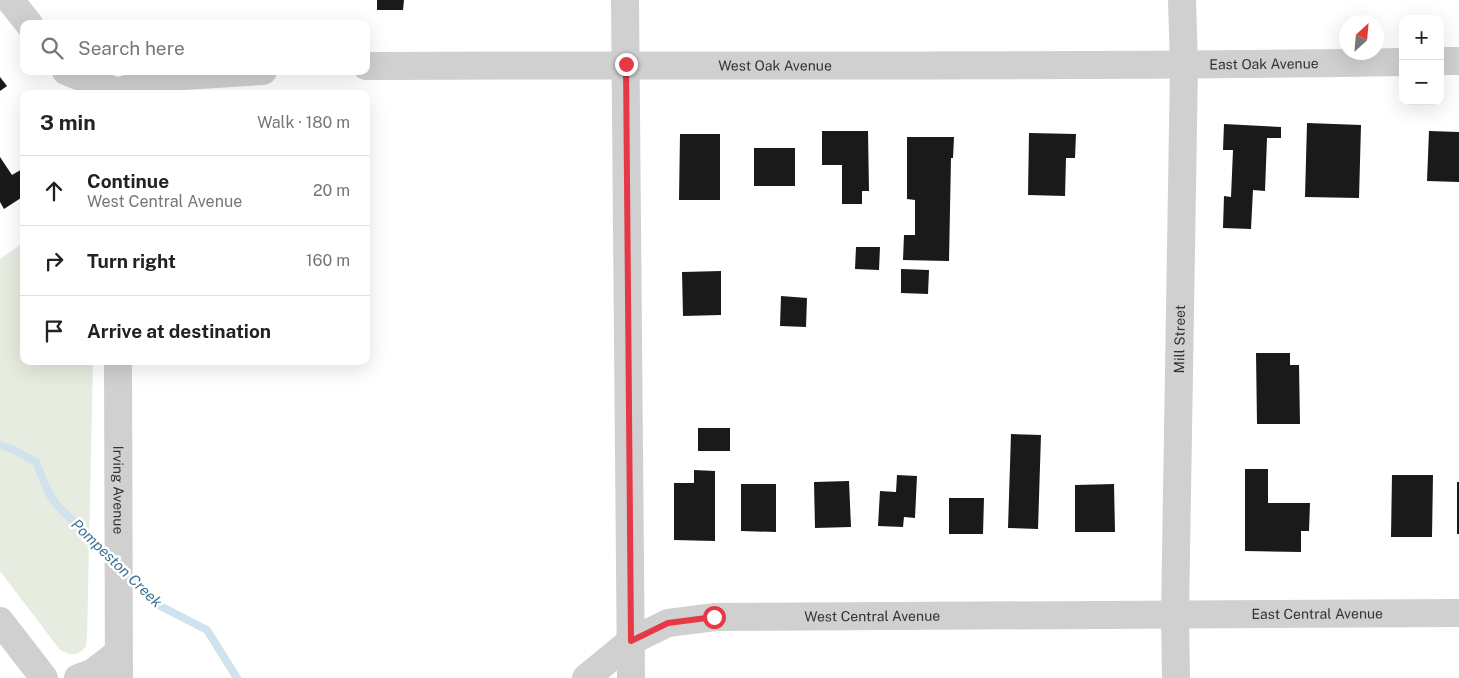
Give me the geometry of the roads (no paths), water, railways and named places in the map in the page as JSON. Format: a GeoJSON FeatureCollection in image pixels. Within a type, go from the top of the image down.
{"type":"FeatureCollection","features":[{"type":"Feature","properties":{"kind":"street"},"geometry":{"type":"LineString","coordinates":[[10,0],[26,20]]}},
{"type":"Feature","properties":{"kind":"street"},"geometry":{"type":"LineString","coordinates":[[624,0],[632,678]]}},
{"type":"Feature","properties":{"kind":"street","name":"Mill Street"},"geometry":{"type":"LineString","coordinates":[[1176,678],[1174,615],[1184,66],[1182,0]]}},
{"type":"Feature","properties":{"kind":"street"},"geometry":{"type":"LineString","coordinates":[[1444,61],[1459,61]]}},
{"type":"Feature","properties":{"kind":"street","name":"East Oak Avenue"},"geometry":{"type":"LineString","coordinates":[[1184,66],[1399,62]]}},
{"type":"Feature","properties":{"kind":"street","name":"West Oak Avenue"},"geometry":{"type":"LineString","coordinates":[[370,66],[626,64],[1184,66]]}},
{"type":"Feature","properties":{"kind":"street"},"geometry":{"type":"LineString","coordinates":[[75,75],[110,90]]}},
{"type":"Feature","properties":{"kind":"street"},"geometry":{"type":"LineString","coordinates":[[127,90],[168,77],[199,75]]}},
{"type":"Feature","properties":{"kind":"street","name":"Irving Avenue"},"geometry":{"type":"LineString","coordinates":[[118,365],[118,666]]}},
{"type":"Feature","properties":{"kind":"street","name":"East Central Avenue"},"geometry":{"type":"LineString","coordinates":[[1174,615],[1459,613]]}},
{"type":"Feature","properties":{"kind":"street","name":"West Central Avenue"},"geometry":{"type":"LineString","coordinates":[[586,678],[631,641],[668,623],[714,617],[1174,615]]}},
{"type":"Feature","properties":{"kind":"street"},"geometry":{"type":"LineString","coordinates":[[0,621],[44,678]]}},
{"type":"Feature","properties":{"kind":"street"},"geometry":{"type":"LineString","coordinates":[[78,678],[118,666]]}},
{"type":"Feature","properties":{"kind":"waterway","name":"Pompeston Creek"},"geometry":{"type":"LineString","coordinates":[[0,445],[10,448],[36,462],[48,492],[57,505],[111,560]]}},
{"type":"Feature","properties":{"kind":"waterway","name":"Pompeston Creek"},"geometry":{"type":"LineString","coordinates":[[125,573],[160,606],[207,630],[237,678]]}}]}
